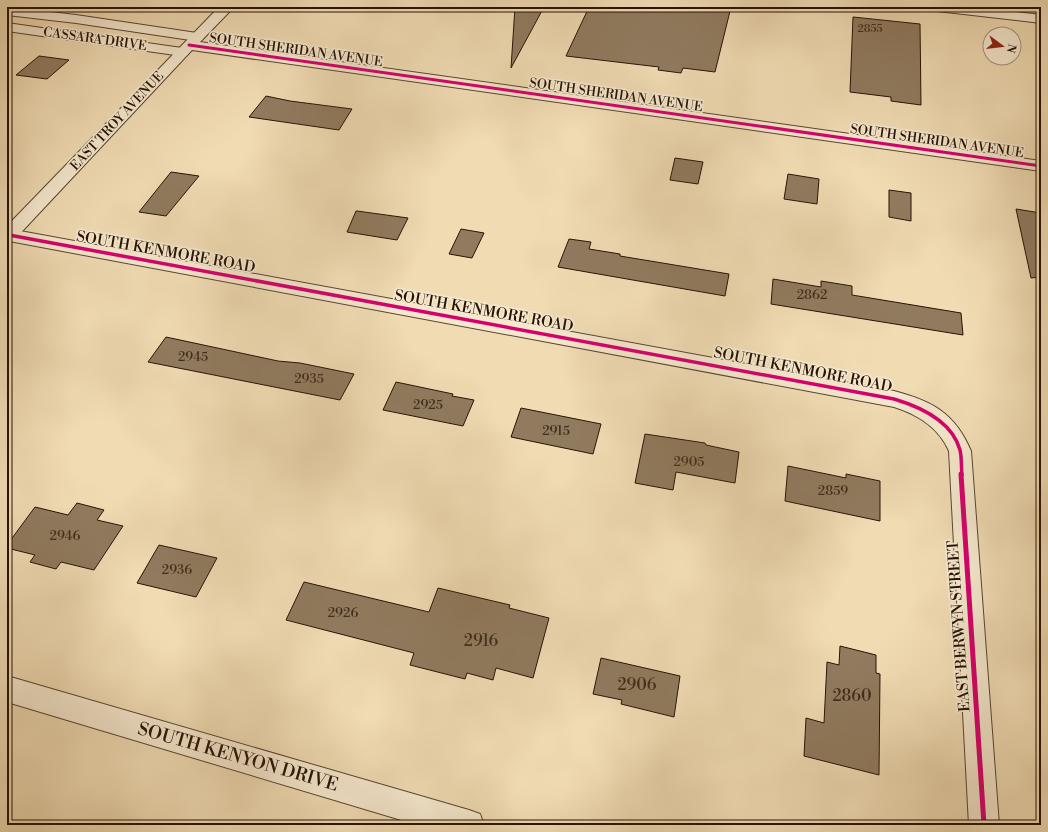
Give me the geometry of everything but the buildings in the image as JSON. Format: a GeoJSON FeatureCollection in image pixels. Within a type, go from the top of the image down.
{"type":"FeatureCollection","features":[{"type":"Feature","properties":{"kind":"street","name":"EAST TROY AVENUE"},"geometry":{"type":"LineString","coordinates":[[8,236],[189,45],[228,7]]}},
{"type":"Feature","properties":{"kind":"street"},"geometry":{"type":"LineString","coordinates":[[938,7],[1041,19]]}},
{"type":"Feature","properties":{"kind":"street","name":"CASSARA DRIVE"},"geometry":{"type":"LineString","coordinates":[[7,11],[76,19],[189,45]]}},
{"type":"Feature","properties":{"kind":"street","name":"CASSARA DRIVE"},"geometry":{"type":"LineString","coordinates":[[7,27],[189,45]]}},
{"type":"Feature","properties":{"kind":"street","name":"SOUTH SHERIDAN AVENUE"},"geometry":{"type":"LineString","coordinates":[[189,45],[1041,166]]}},
{"type":"Feature","properties":{"kind":"street","name":"SOUTH KENMORE ROAD"},"geometry":{"type":"LineString","coordinates":[[8,236],[894,399],[923,409],[948,428]]}},
{"type":"Feature","properties":{"kind":"street","name":"EAST BERWYN STREET"},"geometry":{"type":"LineString","coordinates":[[948,428],[958,443],[960,451],[984,825]]}},
{"type":"Feature","properties":{"kind":"street","name":"SOUTH KENYON DRIVE"},"geometry":{"type":"LineString","coordinates":[[7,689],[468,825]]}},
{"type":"Feature","properties":{"kind":"cycle path"},"geometry":{"type":"LineString","coordinates":[[189,45],[1041,166]]}},
{"type":"Feature","properties":{"kind":"cycle path"},"geometry":{"type":"LineString","coordinates":[[9,235],[894,399],[925,411],[943,424],[956,441],[960,451],[984,825]]}}]}
